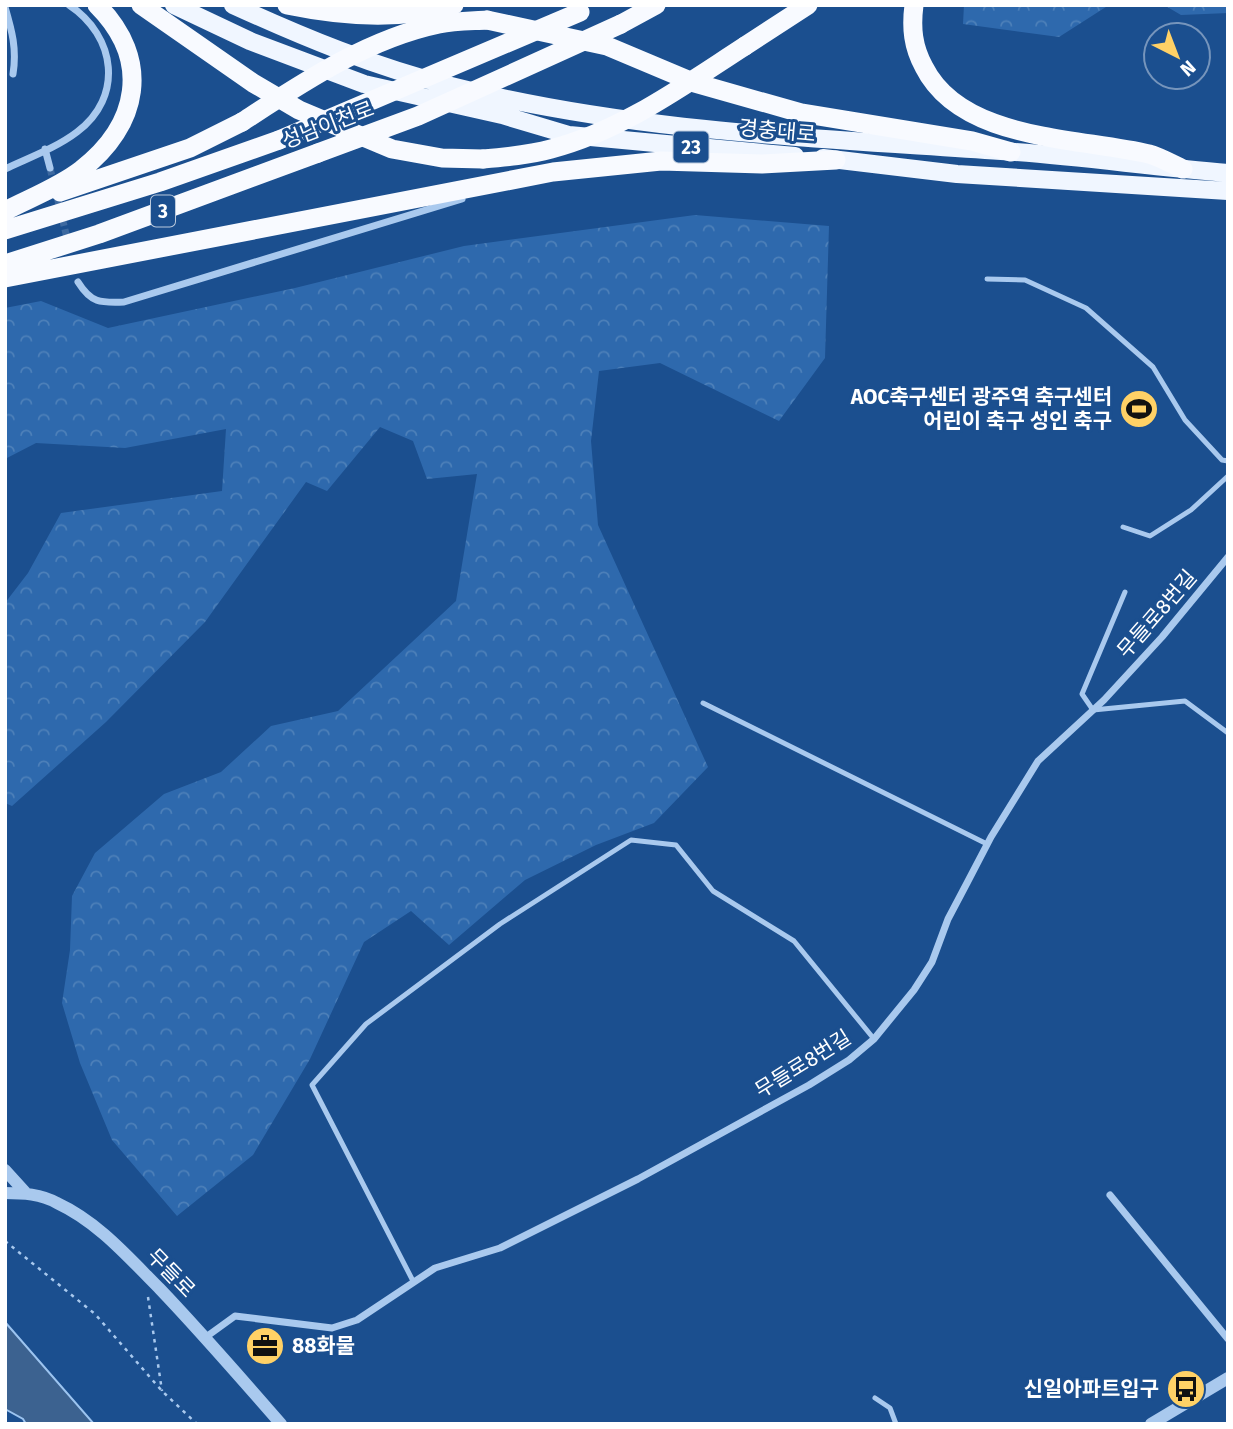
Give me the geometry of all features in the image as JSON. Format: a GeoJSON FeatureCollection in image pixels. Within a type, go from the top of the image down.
{"type":"FeatureCollection","features":[{"type":"Feature","properties":{"kind":"highway"},"geometry":{"type":"LineString","coordinates":[[5,211],[78,172],[102,152],[119,129],[130,103],[134,75],[125,46],[108,16],[97,5]]}},
{"type":"Feature","properties":{"kind":"highway"},"geometry":{"type":"LineString","coordinates":[[141,5],[254,83],[299,110],[392,149],[442,158],[482,159],[552,148],[610,128],[658,101],[808,5]]}},
{"type":"Feature","properties":{"kind":"highway"},"geometry":{"type":"LineString","coordinates":[[287,5],[352,15],[398,14],[454,5]]}},
{"type":"Feature","properties":{"kind":"highway","name":"성남이천로"},"geometry":{"type":"LineString","coordinates":[[5,264],[99,234],[418,116],[621,24],[656,5]]}},
{"type":"Feature","properties":{"kind":"highway"},"geometry":{"type":"LineString","coordinates":[[914,5],[911,25],[917,54],[932,84],[950,102],[975,117],[1002,126],[1152,155],[1183,169]]}},
{"type":"Feature","properties":{"kind":"highway","name":"성남이천로"},"geometry":{"type":"LineString","coordinates":[[5,230],[160,182],[279,140],[586,8]]}},
{"type":"Feature","properties":{"kind":"highway"},"geometry":{"type":"LineString","coordinates":[[5,211],[190,148],[242,122],[306,80],[402,33],[441,23],[487,20],[607,46],[695,83],[801,113],[972,141],[1011,152]]}},
{"type":"Feature","properties":{"kind":"highway"},"geometry":{"type":"LineString","coordinates":[[5,278],[553,172],[661,160],[762,164],[836,160]]}},
{"type":"Feature","properties":{"kind":"main road","name":"경충대로"},"geometry":{"type":"LineString","coordinates":[[174,5],[250,41],[364,84],[502,115],[569,135],[957,174],[1228,191]]}},
{"type":"Feature","properties":{"kind":"main road","name":"경충대로"},"geometry":{"type":"LineString","coordinates":[[233,5],[330,47],[388,68],[448,85],[572,112],[739,133],[1011,152],[1228,173]]}},
{"type":"Feature","properties":{"kind":"street"},"geometry":{"type":"LineString","coordinates":[[5,169],[77,132],[93,117],[106,93],[110,72],[105,48],[91,27],[69,5]]}},
{"type":"Feature","properties":{"kind":"street"},"geometry":{"type":"LineString","coordinates":[[5,7],[15,41],[13,74]]}},
{"type":"Feature","properties":{"kind":"street"},"geometry":{"type":"LineString","coordinates":[[45,149],[50,168]]}},
{"type":"Feature","properties":{"kind":"street"},"geometry":{"type":"LineString","coordinates":[[78,282],[87,296],[104,303],[124,302],[344,233],[553,172]]}},
{"type":"Feature","properties":{"kind":"street","name":"무들로8번길"},"geometry":{"type":"LineString","coordinates":[[205,1337],[235,1316],[332,1328],[357,1320],[435,1268],[500,1248],[638,1179],[809,1085],[849,1060],[874,1039],[914,990],[932,962],[948,919],[987,844],[1038,761],[1093,710],[1162,637],[1228,557]]}},
{"type":"Feature","properties":{"kind":"street"},"geometry":{"type":"LineString","coordinates":[[5,1170],[25,1192]]}},
{"type":"Feature","properties":{"kind":"street","name":"무들로"},"geometry":{"type":"LineString","coordinates":[[5,1193],[25,1192],[55,1201],[82,1216],[145,1274],[205,1337],[281,1424]]}},
{"type":"Feature","properties":{"kind":"street"},"geometry":{"type":"LineString","coordinates":[[1110,1195],[1228,1339]]}},
{"type":"Feature","properties":{"kind":"street"},"geometry":{"type":"LineString","coordinates":[[1151,1424],[1228,1378]]}},
{"type":"Feature","properties":{"kind":"lane"},"geometry":{"type":"LineString","coordinates":[[987,279],[1024,279],[1086,308],[1153,367],[1185,420],[1222,460],[1228,461]]}},
{"type":"Feature","properties":{"kind":"lane"},"geometry":{"type":"LineString","coordinates":[[1123,527],[1150,536],[1191,510],[1228,476]]}},
{"type":"Feature","properties":{"kind":"lane"},"geometry":{"type":"LineString","coordinates":[[1125,592],[1082,694],[1093,710],[1185,701],[1228,733]]}},
{"type":"Feature","properties":{"kind":"lane"},"geometry":{"type":"LineString","coordinates":[[703,704],[987,844]]}},
{"type":"Feature","properties":{"kind":"lane"},"geometry":{"type":"LineString","coordinates":[[413,1282],[312,1084],[366,1024],[500,923],[631,840],[676,845],[713,891],[794,941],[874,1039]]}},
{"type":"Feature","properties":{"kind":"lane"},"geometry":{"type":"LineString","coordinates":[[875,1398],[890,1408],[896,1424]]}},
{"type":"Feature","properties":{"kind":"path"},"geometry":{"type":"LineString","coordinates":[[5,1241],[95,1314],[162,1391],[197,1424]]}},
{"type":"Feature","properties":{"kind":"path"},"geometry":{"type":"LineString","coordinates":[[145,1274],[162,1391]]}},
{"type":"Feature","properties":{"kind":"green space"},"geometry":{"type":"Polygon","coordinates":[[[964,5],[1109,5],[1059,37],[963,24],[964,5]]]}},
{"type":"Feature","properties":{"kind":"green space"},"geometry":{"type":"Polygon","coordinates":[[[1164,5],[1228,5],[1228,13],[1181,15],[1164,5]]]}},
{"type":"Feature","properties":{"kind":"green space"},"geometry":{"type":"Polygon","coordinates":[[[695,215],[829,226],[825,358],[779,421],[660,363],[599,371],[591,441],[598,525],[708,767],[654,823],[596,845],[525,880],[449,945],[411,911],[364,942],[310,1059],[253,1155],[177,1216],[112,1140],[80,1063],[62,1003],[70,950],[72,896],[95,853],[164,794],[221,772],[271,726],[338,711],[456,601],[477,474],[427,479],[413,441],[380,427],[327,491],[306,482],[205,622],[106,722],[12,806],[5,803],[5,603],[28,573],[61,513],[222,491],[226,429],[125,448],[36,443],[5,459],[5,308],[41,301],[108,328],[295,288],[464,246],[695,215]]]}},
{"type":"Feature","properties":{"kind":"shaded area"},"geometry":{"type":"Polygon","coordinates":[[[5,1322],[94,1424],[26,1424],[23,1419],[5,1409],[5,1322]]]}},
{"type":"Feature","properties":{"kind":"tunnel"},"geometry":{"type":"LineString","coordinates":[[50,168],[68,242]]}},
{"type":"Feature","properties":{"kind":"place","name":"AOC축구센터 광주역 축구센터 어린이 축구 성인 축구"},"geometry":{"type":"Point","coordinates":[1139,409]}},
{"type":"Feature","properties":{"kind":"place","name":"88화물"},"geometry":{"type":"Point","coordinates":[265,1346]}},
{"type":"Feature","properties":{"kind":"place","name":"신일아파트입구"},"geometry":{"type":"Point","coordinates":[1186,1389]}}]}
